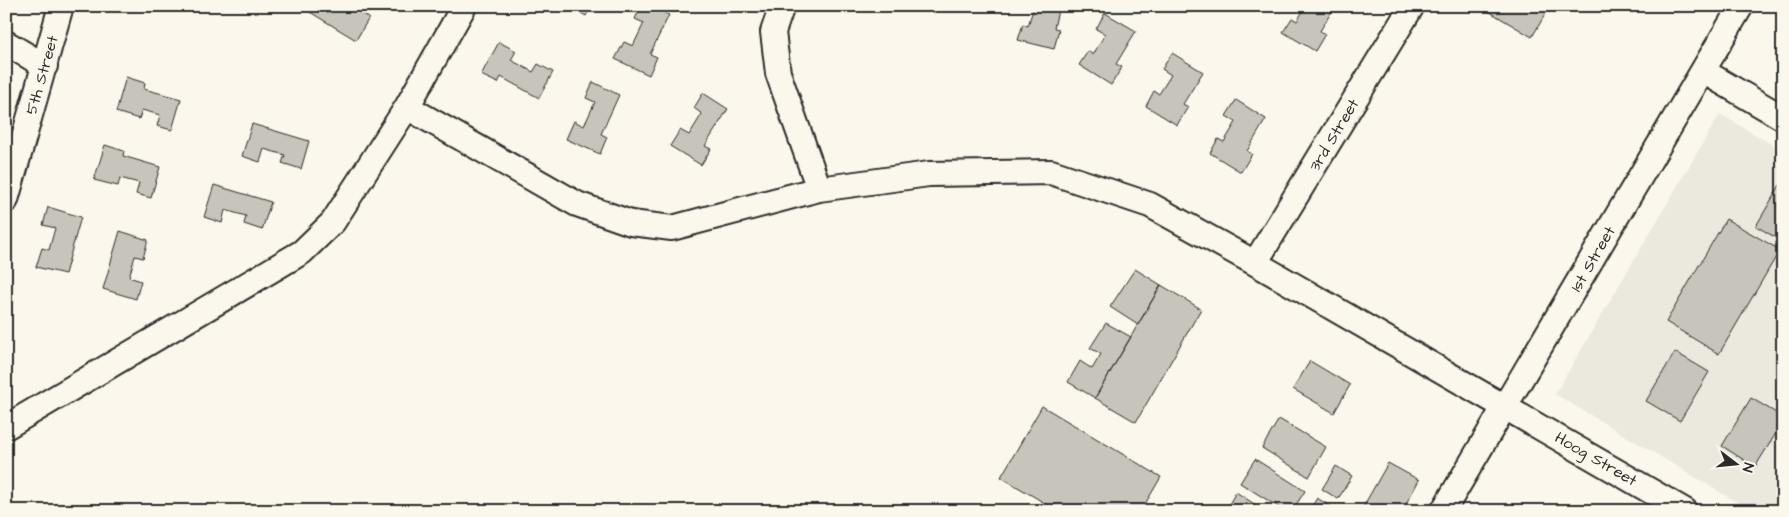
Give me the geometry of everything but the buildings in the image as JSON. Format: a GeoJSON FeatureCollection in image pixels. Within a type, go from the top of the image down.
{"type":"FeatureCollection","features":[{"type":"Feature","properties":{"kind":"street","name":"5th Street"},"geometry":{"type":"LineString","coordinates":[[6,200],[61,6]]}},
{"type":"Feature","properties":{"kind":"street"},"geometry":{"type":"LineString","coordinates":[[6,427],[302,252],[333,222],[407,107],[464,6]]}},
{"type":"Feature","properties":{"kind":"street"},"geometry":{"type":"LineString","coordinates":[[782,6],[773,32],[778,74],[819,190]]}},
{"type":"Feature","properties":{"kind":"street","name":"3rd Street"},"geometry":{"type":"LineString","coordinates":[[1255,263],[1412,6]]}},
{"type":"Feature","properties":{"kind":"street","name":"1st Street"},"geometry":{"type":"LineString","coordinates":[[1443,511],[1741,6]]}},
{"type":"Feature","properties":{"kind":"street"},"geometry":{"type":"LineString","coordinates":[[6,43],[45,66]]}},
{"type":"Feature","properties":{"kind":"street"},"geometry":{"type":"LineString","coordinates":[[1704,71],[1783,118]]}},
{"type":"Feature","properties":{"kind":"street","name":"Hoog Street"},"geometry":{"type":"LineString","coordinates":[[407,107],[577,204],[631,223],[672,228],[819,190],[929,174],[1051,172],[1150,205],[1255,263],[1685,511]]}},
{"type":"Feature","properties":{"kind":"shaded area"},"geometry":{"type":"Polygon","coordinates":[[[1720,114],[1783,151],[1783,511],[1752,511],[1555,394],[1720,114]]]}}]}
